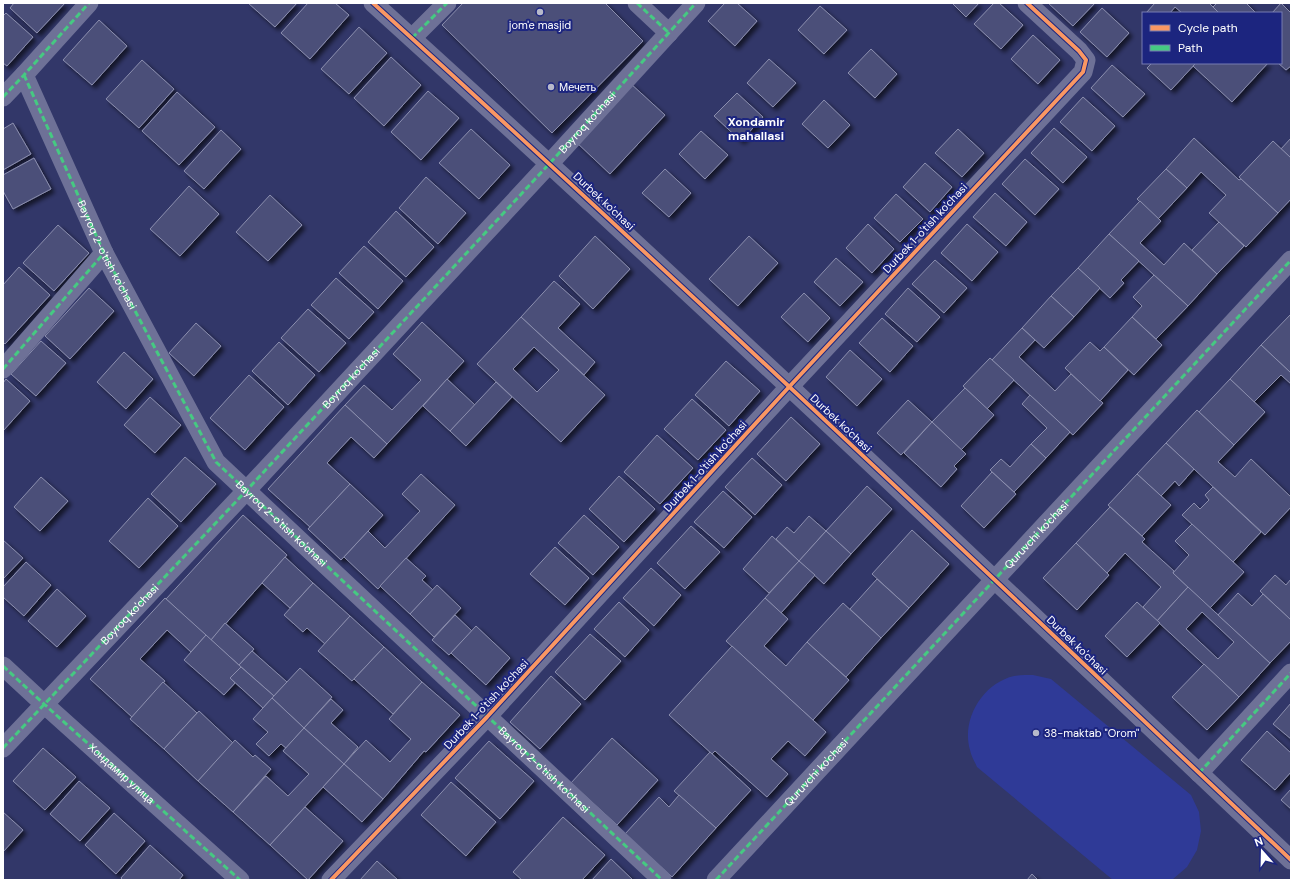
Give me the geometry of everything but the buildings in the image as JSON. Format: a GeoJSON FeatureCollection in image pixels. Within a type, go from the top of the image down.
{"type":"FeatureCollection","features":[{"type":"Feature","properties":{"kind":"street"},"geometry":{"type":"LineString","coordinates":[[3,97],[24,76],[89,3]]}},
{"type":"Feature","properties":{"kind":"street","name":"Durbek ko'chasi"},"geometry":{"type":"LineString","coordinates":[[374,3],[550,163],[996,580],[1291,860]]}},
{"type":"Feature","properties":{"kind":"street"},"geometry":{"type":"LineString","coordinates":[[412,38],[447,3]]}},
{"type":"Feature","properties":{"kind":"street"},"geometry":{"type":"LineString","coordinates":[[637,3],[669,33]]}},
{"type":"Feature","properties":{"kind":"street","name":"Boyroq ko'chasi"},"geometry":{"type":"LineString","coordinates":[[3,748],[246,491],[696,3]]}},
{"type":"Feature","properties":{"kind":"street","name":"Durbek 1-o'tish ko'chasi"},"geometry":{"type":"LineString","coordinates":[[331,880],[487,717],[789,387],[1083,72],[1086,60],[1079,51],[1027,3]]}},
{"type":"Feature","properties":{"kind":"street","name":"Bayroq 2-o'tish ko'chasi"},"geometry":{"type":"LineString","coordinates":[[24,76],[104,252],[216,462],[662,880]]}},
{"type":"Feature","properties":{"kind":"street"},"geometry":{"type":"LineString","coordinates":[[3,369],[104,252]]}},
{"type":"Feature","properties":{"kind":"street","name":"Quruvchi ko'chasi"},"geometry":{"type":"LineString","coordinates":[[716,880],[996,580],[1291,260]]}},
{"type":"Feature","properties":{"kind":"street","name":"Хондамир улица"},"geometry":{"type":"LineString","coordinates":[[3,666],[240,880]]}},
{"type":"Feature","properties":{"kind":"street"},"geometry":{"type":"LineString","coordinates":[[1199,773],[1291,673]]}},
{"type":"Feature","properties":{"kind":"shaded area"},"geometry":{"type":"Polygon","coordinates":[[[1033,675],[1051,679],[1191,795],[1199,812],[1201,831],[1197,850],[1187,867],[1173,879],[1113,880],[977,767],[972,757],[968,738],[969,726],[977,704],[984,694],[1003,680],[1014,676],[1033,675]]]}},
{"type":"Feature","properties":{"kind":"marked path"},"geometry":{"type":"LineString","coordinates":[[3,97],[89,3]]}},
{"type":"Feature","properties":{"kind":"marked path"},"geometry":{"type":"LineString","coordinates":[[412,38],[447,3]]}},
{"type":"Feature","properties":{"kind":"marked path"},"geometry":{"type":"LineString","coordinates":[[637,3],[669,33]]}},
{"type":"Feature","properties":{"kind":"marked path"},"geometry":{"type":"LineString","coordinates":[[3,748],[246,491],[696,3]]}},
{"type":"Feature","properties":{"kind":"marked path"},"geometry":{"type":"LineString","coordinates":[[24,75],[104,253],[216,462],[662,880]]}},
{"type":"Feature","properties":{"kind":"marked path"},"geometry":{"type":"LineString","coordinates":[[3,369],[104,253]]}},
{"type":"Feature","properties":{"kind":"marked path"},"geometry":{"type":"LineString","coordinates":[[716,880],[1291,260]]}},
{"type":"Feature","properties":{"kind":"marked path"},"geometry":{"type":"LineString","coordinates":[[3,666],[240,880]]}},
{"type":"Feature","properties":{"kind":"marked path"},"geometry":{"type":"LineString","coordinates":[[1199,773],[1291,673]]}},
{"type":"Feature","properties":{"kind":"cycle path"},"geometry":{"type":"LineString","coordinates":[[373,3],[720,322],[949,536],[1291,860]]}},
{"type":"Feature","properties":{"kind":"cycle path"},"geometry":{"type":"LineString","coordinates":[[331,880],[487,717],[789,387],[1083,72],[1086,60],[1079,51],[1027,3]]}},
{"type":"Feature","properties":{"kind":"place","name":"jom'e masjid"},"geometry":{"type":"Point","coordinates":[540,12]}},
{"type":"Feature","properties":{"kind":"place","name":"Мечеть"},"geometry":{"type":"Point","coordinates":[551,87]}},
{"type":"Feature","properties":{"kind":"place","name":"38-maktab \"Orom\""},"geometry":{"type":"Point","coordinates":[1036,733]}},
{"type":"Feature","properties":{"kind":"district","name":"Xondamir mahallasi"},"geometry":{"type":"Point","coordinates":[756,129]}}]}
